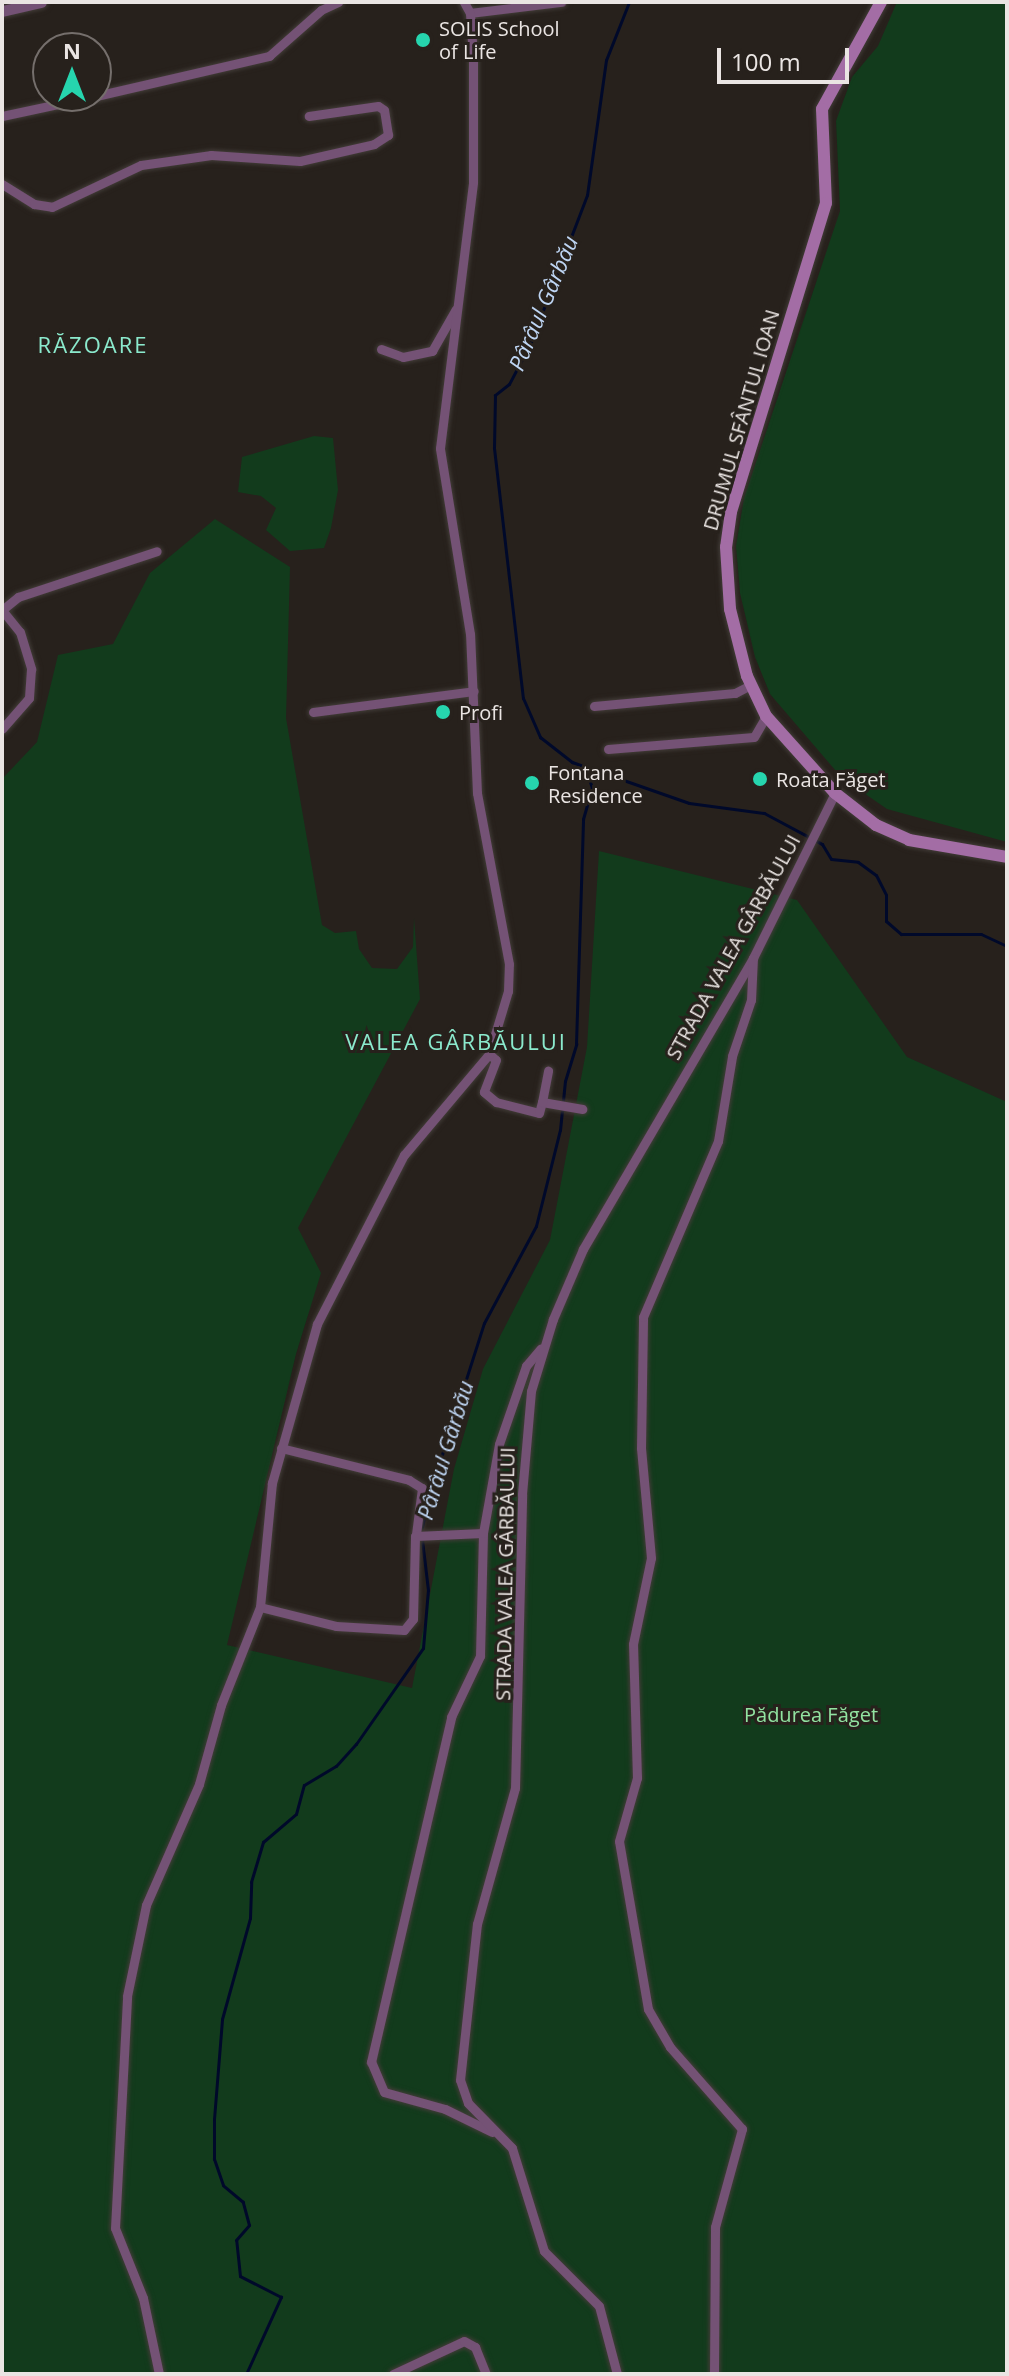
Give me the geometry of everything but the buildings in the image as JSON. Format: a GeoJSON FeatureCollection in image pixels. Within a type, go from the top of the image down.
{"type":"FeatureCollection","features":[{"type":"Feature","properties":{"kind":"main road","name":"DRUMUL SFÂNTUL IOAN"},"geometry":{"type":"LineString","coordinates":[[881,2],[823,103],[826,203],[728,526],[730,609],[751,685],[766,716],[835,793],[876,825],[909,840],[1007,857]]}},
{"type":"Feature","properties":{"kind":"street"},"geometry":{"type":"LineString","coordinates":[[2,11],[41,2]]}},
{"type":"Feature","properties":{"kind":"street"},"geometry":{"type":"LineString","coordinates":[[112,92],[269,56],[321,10],[338,2]]}},
{"type":"Feature","properties":{"kind":"street"},"geometry":{"type":"LineString","coordinates":[[159,2374],[143,2298],[115,2228],[127,1996],[154,1879],[199,1784],[221,1705],[260,1607],[265,1521],[281,1448],[331,1290],[404,1155],[489,1054],[495,1040],[509,964],[477,793],[474,691],[440,448],[461,299],[473,182],[466,7],[561,2]]}},
{"type":"Feature","properties":{"kind":"street"},"geometry":{"type":"LineString","coordinates":[[2,184],[34,204],[52,207],[141,165],[211,155],[300,161],[374,144],[388,135],[384,110],[378,106],[309,116]]}},
{"type":"Feature","properties":{"kind":"street"},"geometry":{"type":"LineString","coordinates":[[2,116],[32,110]]}},
{"type":"Feature","properties":{"kind":"street"},"geometry":{"type":"LineString","coordinates":[[381,349],[403,357],[432,351],[461,299]]}},
{"type":"Feature","properties":{"kind":"street"},"geometry":{"type":"LineString","coordinates":[[2,729],[29,698],[31,669],[20,632],[2,610],[29,593],[157,551]]}},
{"type":"Feature","properties":{"kind":"street"},"geometry":{"type":"LineString","coordinates":[[594,706],[735,693],[751,685]]}},
{"type":"Feature","properties":{"kind":"street"},"geometry":{"type":"LineString","coordinates":[[313,712],[474,691]]}},
{"type":"Feature","properties":{"kind":"street"},"geometry":{"type":"LineString","coordinates":[[608,749],[754,737],[766,716]]}},
{"type":"Feature","properties":{"kind":"street","name":"STRADA VALEA GÂRBĂULUI"},"geometry":{"type":"LineString","coordinates":[[617,2374],[599,2306],[544,2251],[515,2156],[502,2137],[463,2095],[460,2062],[477,1924],[515,1788],[524,1467],[531,1391],[543,1346],[583,1249],[753,958],[812,846],[835,793]]}},
{"type":"Feature","properties":{"kind":"street"},"geometry":{"type":"LineString","coordinates":[[714,2374],[712,2251],[718,2205],[742,2129],[670,2047],[648,2009],[619,1841],[637,1778],[633,1644],[651,1558],[641,1448],[643,1317],[718,1141],[732,1056],[751,1000],[753,958]]}},
{"type":"Feature","properties":{"kind":"street"},"geometry":{"type":"LineString","coordinates":[[489,1054],[496,1060],[484,1092],[496,1102],[539,1113],[548,1071]]}},
{"type":"Feature","properties":{"kind":"street"},"geometry":{"type":"LineString","coordinates":[[542,1102],[582,1109]]}},
{"type":"Feature","properties":{"kind":"street"},"geometry":{"type":"LineString","coordinates":[[502,2137],[445,2109],[384,2092],[371,2062],[451,1717],[480,1656],[483,1533],[499,1444],[526,1366],[543,1346]]}},
{"type":"Feature","properties":{"kind":"street"},"geometry":{"type":"LineString","coordinates":[[260,1607],[336,1626],[404,1630],[413,1619],[422,1488],[409,1480],[281,1448]]}},
{"type":"Feature","properties":{"kind":"street"},"geometry":{"type":"LineString","coordinates":[[420,1534],[483,1533]]}},
{"type":"Feature","properties":{"kind":"street"},"geometry":{"type":"LineString","coordinates":[[393,2374],[464,2341],[475,2347],[486,2374]]}},
{"type":"Feature","properties":{"kind":"green space"},"geometry":{"type":"Polygon","coordinates":[[[897,2],[1007,2],[1007,842],[887,809],[842,778],[770,694],[755,657],[740,593],[736,546],[744,498],[840,211],[836,121],[852,77],[878,46],[897,2]]]}},
{"type":"Feature","properties":{"kind":"green space"},"geometry":{"type":"Polygon","coordinates":[[[314,436],[333,438],[338,490],[331,528],[324,548],[290,551],[266,530],[276,508],[261,496],[238,492],[242,457],[314,436]]]}},
{"type":"Feature","properties":{"kind":"green space","name":"Pădurea Făget"},"geometry":{"type":"Polygon","coordinates":[[[215,519],[290,567],[286,718],[322,925],[335,933],[356,931],[359,949],[372,968],[397,969],[413,947],[414,918],[420,999],[298,1228],[321,1273],[296,1354],[227,1645],[412,1688],[454,1469],[483,1369],[550,1240],[587,1047],[599,851],[797,900],[907,1057],[1007,1102],[1007,2374],[2,2374],[2,779],[37,742],[58,655],[113,644],[150,573],[215,519]]]}},
{"type":"Feature","properties":{"kind":"waterway","name":"Pârâul Gârbău"},"geometry":{"type":"LineString","coordinates":[[629,2],[606,60],[587,195],[530,344],[509,384],[495,395],[494,448],[523,698],[540,737],[572,762],[689,803],[764,813],[822,844],[831,859],[858,862],[876,875],[886,895],[886,921],[901,934],[981,934],[1007,946]]}},
{"type":"Feature","properties":{"kind":"waterway","name":"Pârâul Gârbău"},"geometry":{"type":"LineString","coordinates":[[246,2374],[281,2297],[240,2276],[236,2240],[249,2225],[243,2202],[223,2185],[214,2159],[222,2019],[250,1918],[251,1882],[263,1842],[296,1814],[304,1785],[336,1766],[356,1744],[423,1648],[428,1590],[421,1531],[430,1492],[484,1323],[536,1226],[560,1130],[565,1081],[576,1044],[583,819],[592,788],[585,767]]}},
{"type":"Feature","properties":{"kind":"place","name":"SOLIS School of Life"},"geometry":{"type":"Point","coordinates":[423,40]}},
{"type":"Feature","properties":{"kind":"place","name":"Profi"},"geometry":{"type":"Point","coordinates":[443,712]}},
{"type":"Feature","properties":{"kind":"place","name":"Roata Făget"},"geometry":{"type":"Point","coordinates":[760,779]}},
{"type":"Feature","properties":{"kind":"place","name":"Fontana Residence"},"geometry":{"type":"Point","coordinates":[532,783]}},
{"type":"Feature","properties":{"kind":"district","name":"RĂZOARE"},"geometry":{"type":"Point","coordinates":[93,345]}},
{"type":"Feature","properties":{"kind":"district","name":"VALEA GÂRBĂULUI"},"geometry":{"type":"Point","coordinates":[456,1042]}}]}
